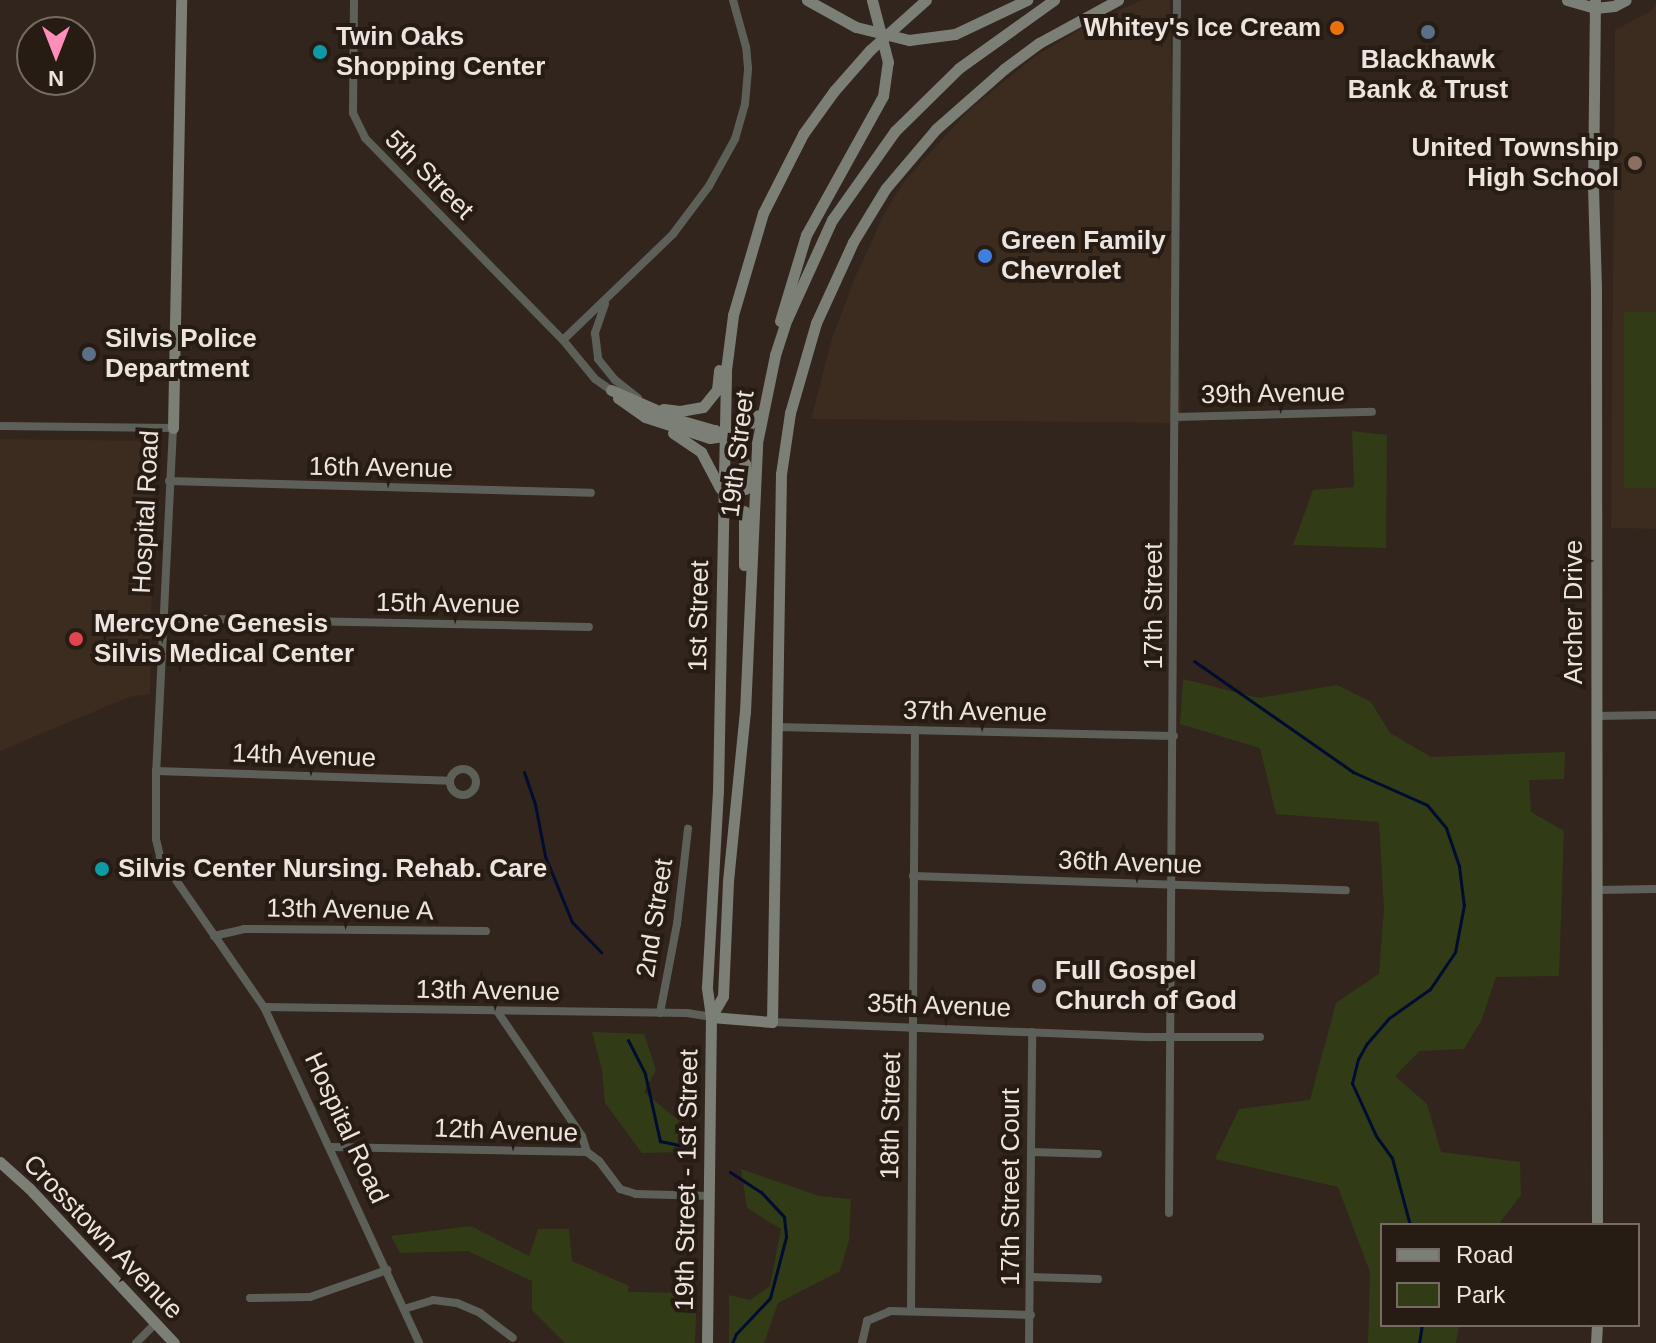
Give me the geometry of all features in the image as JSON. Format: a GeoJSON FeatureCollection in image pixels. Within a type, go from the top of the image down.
{"type":"FeatureCollection","features":[{"type":"Feature","properties":{"kind":"main road","name":"Hospital Road"},"geometry":{"type":"LineString","coordinates":[[173,428],[181,0]]}},
{"type":"Feature","properties":{"kind":"main road"},"geometry":{"type":"LineString","coordinates":[[807,0],[848,23],[884,36],[929,40],[955,34],[1027,0]]}},
{"type":"Feature","properties":{"kind":"main road"},"geometry":{"type":"LineString","coordinates":[[771,372],[784,298],[806,235],[883,96],[888,74],[884,36],[872,0]]}},
{"type":"Feature","properties":{"kind":"main road"},"geometry":{"type":"LineString","coordinates":[[884,36],[926,0]]}},
{"type":"Feature","properties":{"kind":"main road","name":"19th Street"},"geometry":{"type":"LineString","coordinates":[[711,1017],[723,996],[728,881],[749,638],[753,478],[762,408],[787,319],[814,254],[853,188],[883,147],[959,68],[1054,0]]}},
{"type":"Feature","properties":{"kind":"main road","name":"19th Street"},"geometry":{"type":"LineString","coordinates":[[772,1022],[781,474],[790,413],[816,323],[833,283],[886,188],[936,129],[1004,69],[1064,28],[1118,0]]}},
{"type":"Feature","properties":{"kind":"main road"},"geometry":{"type":"LineString","coordinates":[[1567,0],[1614,6],[1626,0]]}},
{"type":"Feature","properties":{"kind":"main road","name":"Archer Drive"},"geometry":{"type":"LineString","coordinates":[[1595,4],[1597,1223]]}},
{"type":"Feature","properties":{"kind":"main road","name":"1st Street"},"geometry":{"type":"LineString","coordinates":[[711,1017],[707,987],[718,791],[727,351],[733,315],[757,228],[777,181],[803,134],[834,91],[884,36]]}},
{"type":"Feature","properties":{"kind":"main road"},"geometry":{"type":"LineString","coordinates":[[646,406],[697,410],[714,396],[726,307],[739,258],[762,202],[777,181]]}},
{"type":"Feature","properties":{"kind":"main road"},"geometry":{"type":"LineString","coordinates":[[613,393],[725,437],[739,449],[745,464],[743,548],[749,638]]}},
{"type":"Feature","properties":{"kind":"main road"},"geometry":{"type":"LineString","coordinates":[[613,393],[631,411],[710,438],[747,430],[762,408]]}},
{"type":"Feature","properties":{"kind":"main road"},"geometry":{"type":"LineString","coordinates":[[613,393],[628,416],[682,436],[695,447],[710,464],[723,499]]}},
{"type":"Feature","properties":{"kind":"main road","name":"35th Avenue"},"geometry":{"type":"LineString","coordinates":[[711,1017],[772,1022]]}},
{"type":"Feature","properties":{"kind":"main road","name":"19th Street - 1st Street"},"geometry":{"type":"LineString","coordinates":[[707,1343],[711,1017]]}},
{"type":"Feature","properties":{"kind":"main road","name":"Crosstown Avenue"},"geometry":{"type":"LineString","coordinates":[[0,1162],[29,1188],[174,1343]]}},
{"type":"Feature","properties":{"kind":"street","name":"5th Street"},"geometry":{"type":"LineString","coordinates":[[354,0],[353,103],[358,128],[563,340],[595,379],[613,393]]}},
{"type":"Feature","properties":{"kind":"street"},"geometry":{"type":"LineString","coordinates":[[563,340],[608,299],[688,215],[709,186],[735,139],[745,104],[748,68],[744,38],[733,0]]}},
{"type":"Feature","properties":{"kind":"street","name":"17th Street"},"geometry":{"type":"LineString","coordinates":[[1169,1213],[1177,0]]}},
{"type":"Feature","properties":{"kind":"street"},"geometry":{"type":"LineString","coordinates":[[608,299],[595,333],[598,359],[601,366],[646,406]]}},
{"type":"Feature","properties":{"kind":"street","name":"39th Avenue"},"geometry":{"type":"LineString","coordinates":[[1175,417],[1372,412]]}},
{"type":"Feature","properties":{"kind":"street"},"geometry":{"type":"LineString","coordinates":[[0,426],[173,428]]}},
{"type":"Feature","properties":{"kind":"street","name":"Hospital Road"},"geometry":{"type":"LineString","coordinates":[[173,428],[156,771],[156,839],[160,857],[264,1007],[419,1343]]}},
{"type":"Feature","properties":{"kind":"street","name":"16th Avenue"},"geometry":{"type":"LineString","coordinates":[[169,481],[591,493]]}},
{"type":"Feature","properties":{"kind":"street","name":"15th Avenue"},"geometry":{"type":"LineString","coordinates":[[162,618],[589,627]]}},
{"type":"Feature","properties":{"kind":"street"},"geometry":{"type":"LineString","coordinates":[[1596,716],[1656,715]]}},
{"type":"Feature","properties":{"kind":"street","name":"37th Avenue"},"geometry":{"type":"LineString","coordinates":[[776,727],[1174,736]]}},
{"type":"Feature","properties":{"kind":"street","name":"18th Street"},"geometry":{"type":"LineString","coordinates":[[911,1311],[915,730]]}},
{"type":"Feature","properties":{"kind":"street","name":"14th Avenue"},"geometry":{"type":"LineString","coordinates":[[156,771],[450,781]]}},
{"type":"Feature","properties":{"kind":"street","name":"2nd Street"},"geometry":{"type":"LineString","coordinates":[[660,1013],[677,924],[688,829]]}},
{"type":"Feature","properties":{"kind":"street","name":"36th Avenue"},"geometry":{"type":"LineString","coordinates":[[913,876],[1346,890]]}},
{"type":"Feature","properties":{"kind":"street"},"geometry":{"type":"LineString","coordinates":[[1597,890],[1656,889]]}},
{"type":"Feature","properties":{"kind":"street","name":"13th Avenue A"},"geometry":{"type":"LineString","coordinates":[[214,936],[244,929],[486,931]]}},
{"type":"Feature","properties":{"kind":"street","name":"13th Avenue"},"geometry":{"type":"LineString","coordinates":[[264,1007],[660,1013],[711,1017]]}},
{"type":"Feature","properties":{"kind":"street"},"geometry":{"type":"LineString","coordinates":[[497,1011],[582,1136],[587,1152]]}},
{"type":"Feature","properties":{"kind":"street","name":"35th Avenue"},"geometry":{"type":"LineString","coordinates":[[772,1022],[1260,1037]]}},
{"type":"Feature","properties":{"kind":"street","name":"17th Street Court"},"geometry":{"type":"LineString","coordinates":[[1029,1343],[1032,1032]]}},
{"type":"Feature","properties":{"kind":"street","name":"12th Avenue"},"geometry":{"type":"LineString","coordinates":[[331,1147],[587,1152],[599,1161],[620,1189],[636,1194],[710,1196]]}},
{"type":"Feature","properties":{"kind":"street"},"geometry":{"type":"LineString","coordinates":[[1031,1152],[1098,1154]]}},
{"type":"Feature","properties":{"kind":"street"},"geometry":{"type":"LineString","coordinates":[[250,1298],[310,1297],[387,1270]]}},
{"type":"Feature","properties":{"kind":"street"},"geometry":{"type":"LineString","coordinates":[[1030,1277],[1098,1279]]}},
{"type":"Feature","properties":{"kind":"street"},"geometry":{"type":"LineString","coordinates":[[404,1309],[433,1300],[457,1303],[480,1313],[513,1338]]}},
{"type":"Feature","properties":{"kind":"street"},"geometry":{"type":"LineString","coordinates":[[862,1343],[867,1321],[881,1313],[1031,1315]]}},
{"type":"Feature","properties":{"kind":"street"},"geometry":{"type":"LineString","coordinates":[[136,1343],[156,1323]]}},
{"type":"Feature","properties":{"kind":"shaded area"},"geometry":{"type":"Polygon","coordinates":[[[1142,0],[1170,0],[1181,423],[811,419],[832,338],[856,275],[886,210],[906,179],[969,110],[1034,57],[1088,24],[1142,0]]]}},
{"type":"Feature","properties":{"kind":"shaded area","name":"United Township High School"},"geometry":{"type":"Polygon","coordinates":[[[1656,3],[1656,529],[1611,528],[1615,30],[1651,11],[1656,3]]]}},
{"type":"Feature","properties":{"kind":"shaded area","name":"MercyOne Genesis Silvis Medical Center"},"geometry":{"type":"Polygon","coordinates":[[[0,439],[154,441],[150,694],[129,697],[0,751],[0,439]]]}},
{"type":"Feature","properties":{"kind":"green space"},"geometry":{"type":"Polygon","coordinates":[[[1624,312],[1656,312],[1656,488],[1624,488],[1624,312]]]}},
{"type":"Feature","properties":{"kind":"green space"},"geometry":{"type":"Polygon","coordinates":[[[1352,431],[1387,435],[1386,548],[1293,545],[1313,490],[1354,487],[1352,431]]]}},
{"type":"Feature","properties":{"kind":"green space"},"geometry":{"type":"Polygon","coordinates":[[[1183,679],[1259,698],[1337,685],[1371,702],[1390,733],[1431,757],[1565,752],[1564,779],[1529,780],[1531,812],[1564,831],[1559,976],[1496,977],[1482,1019],[1464,1049],[1420,1051],[1395,1076],[1427,1104],[1441,1152],[1520,1162],[1521,1195],[1500,1223],[1380,1223],[1380,1327],[1459,1327],[1456,1343],[1368,1343],[1370,1272],[1338,1187],[1215,1159],[1239,1109],[1310,1100],[1336,1003],[1379,974],[1384,909],[1379,822],[1276,814],[1260,748],[1180,724],[1183,679]]]}},
{"type":"Feature","properties":{"kind":"green space"},"geometry":{"type":"Polygon","coordinates":[[[592,1032],[644,1034],[656,1070],[644,1092],[689,1129],[685,1152],[642,1153],[605,1103],[602,1070],[592,1032]]]}},
{"type":"Feature","properties":{"kind":"green space"},"geometry":{"type":"Polygon","coordinates":[[[741,1169],[819,1196],[851,1199],[849,1240],[840,1271],[778,1303],[764,1343],[729,1343],[729,1295],[750,1300],[770,1286],[781,1229],[747,1208],[741,1169]]]}},
{"type":"Feature","properties":{"kind":"green space"},"geometry":{"type":"Polygon","coordinates":[[[471,1226],[529,1256],[538,1229],[569,1229],[572,1261],[629,1286],[628,1292],[697,1293],[695,1343],[565,1343],[532,1310],[532,1281],[468,1251],[400,1253],[391,1236],[471,1226]]]}},
{"type":"Feature","properties":{"kind":"waterway"},"geometry":{"type":"LineString","coordinates":[[1194,661],[1353,772],[1427,805],[1446,828],[1459,866],[1464,905],[1455,952],[1430,989],[1389,1018],[1367,1043],[1358,1059],[1352,1083],[1376,1136],[1392,1158],[1409,1223]]}},
{"type":"Feature","properties":{"kind":"waterway"},"geometry":{"type":"LineString","coordinates":[[524,772],[535,804],[545,856],[572,922],[601,952]]}},
{"type":"Feature","properties":{"kind":"waterway"},"geometry":{"type":"LineString","coordinates":[[628,1040],[645,1074],[660,1141],[683,1146]]}},
{"type":"Feature","properties":{"kind":"waterway"},"geometry":{"type":"LineString","coordinates":[[730,1172],[761,1192],[784,1217],[786,1237],[770,1298],[736,1334],[732,1343]]}},
{"type":"Feature","properties":{"kind":"waterway"},"geometry":{"type":"LineString","coordinates":[[1419,1343],[1422,1327]]}},
{"type":"Feature","properties":{"kind":"place","name":"Whitey's Ice Cream"},"geometry":{"type":"Point","coordinates":[1337,28]}},
{"type":"Feature","properties":{"kind":"place","name":"Blackhawk Bank & Trust"},"geometry":{"type":"Point","coordinates":[1428,32]}},
{"type":"Feature","properties":{"kind":"place","name":"Twin Oaks Shopping Center"},"geometry":{"type":"Point","coordinates":[320,52]}},
{"type":"Feature","properties":{"kind":"place","name":"United Township High School"},"geometry":{"type":"Point","coordinates":[1635,163]}},
{"type":"Feature","properties":{"kind":"place","name":"Green Family Chevrolet"},"geometry":{"type":"Point","coordinates":[985,256]}},
{"type":"Feature","properties":{"kind":"place","name":"Silvis Police Department"},"geometry":{"type":"Point","coordinates":[89,354]}},
{"type":"Feature","properties":{"kind":"place","name":"MercyOne Genesis Silvis Medical Center"},"geometry":{"type":"Point","coordinates":[76,639]}},
{"type":"Feature","properties":{"kind":"place","name":"Silvis Center Nursing. Rehab. Care"},"geometry":{"type":"Point","coordinates":[102,869]}},
{"type":"Feature","properties":{"kind":"place","name":"Full Gospel Church of God"},"geometry":{"type":"Point","coordinates":[1039,986]}}]}
